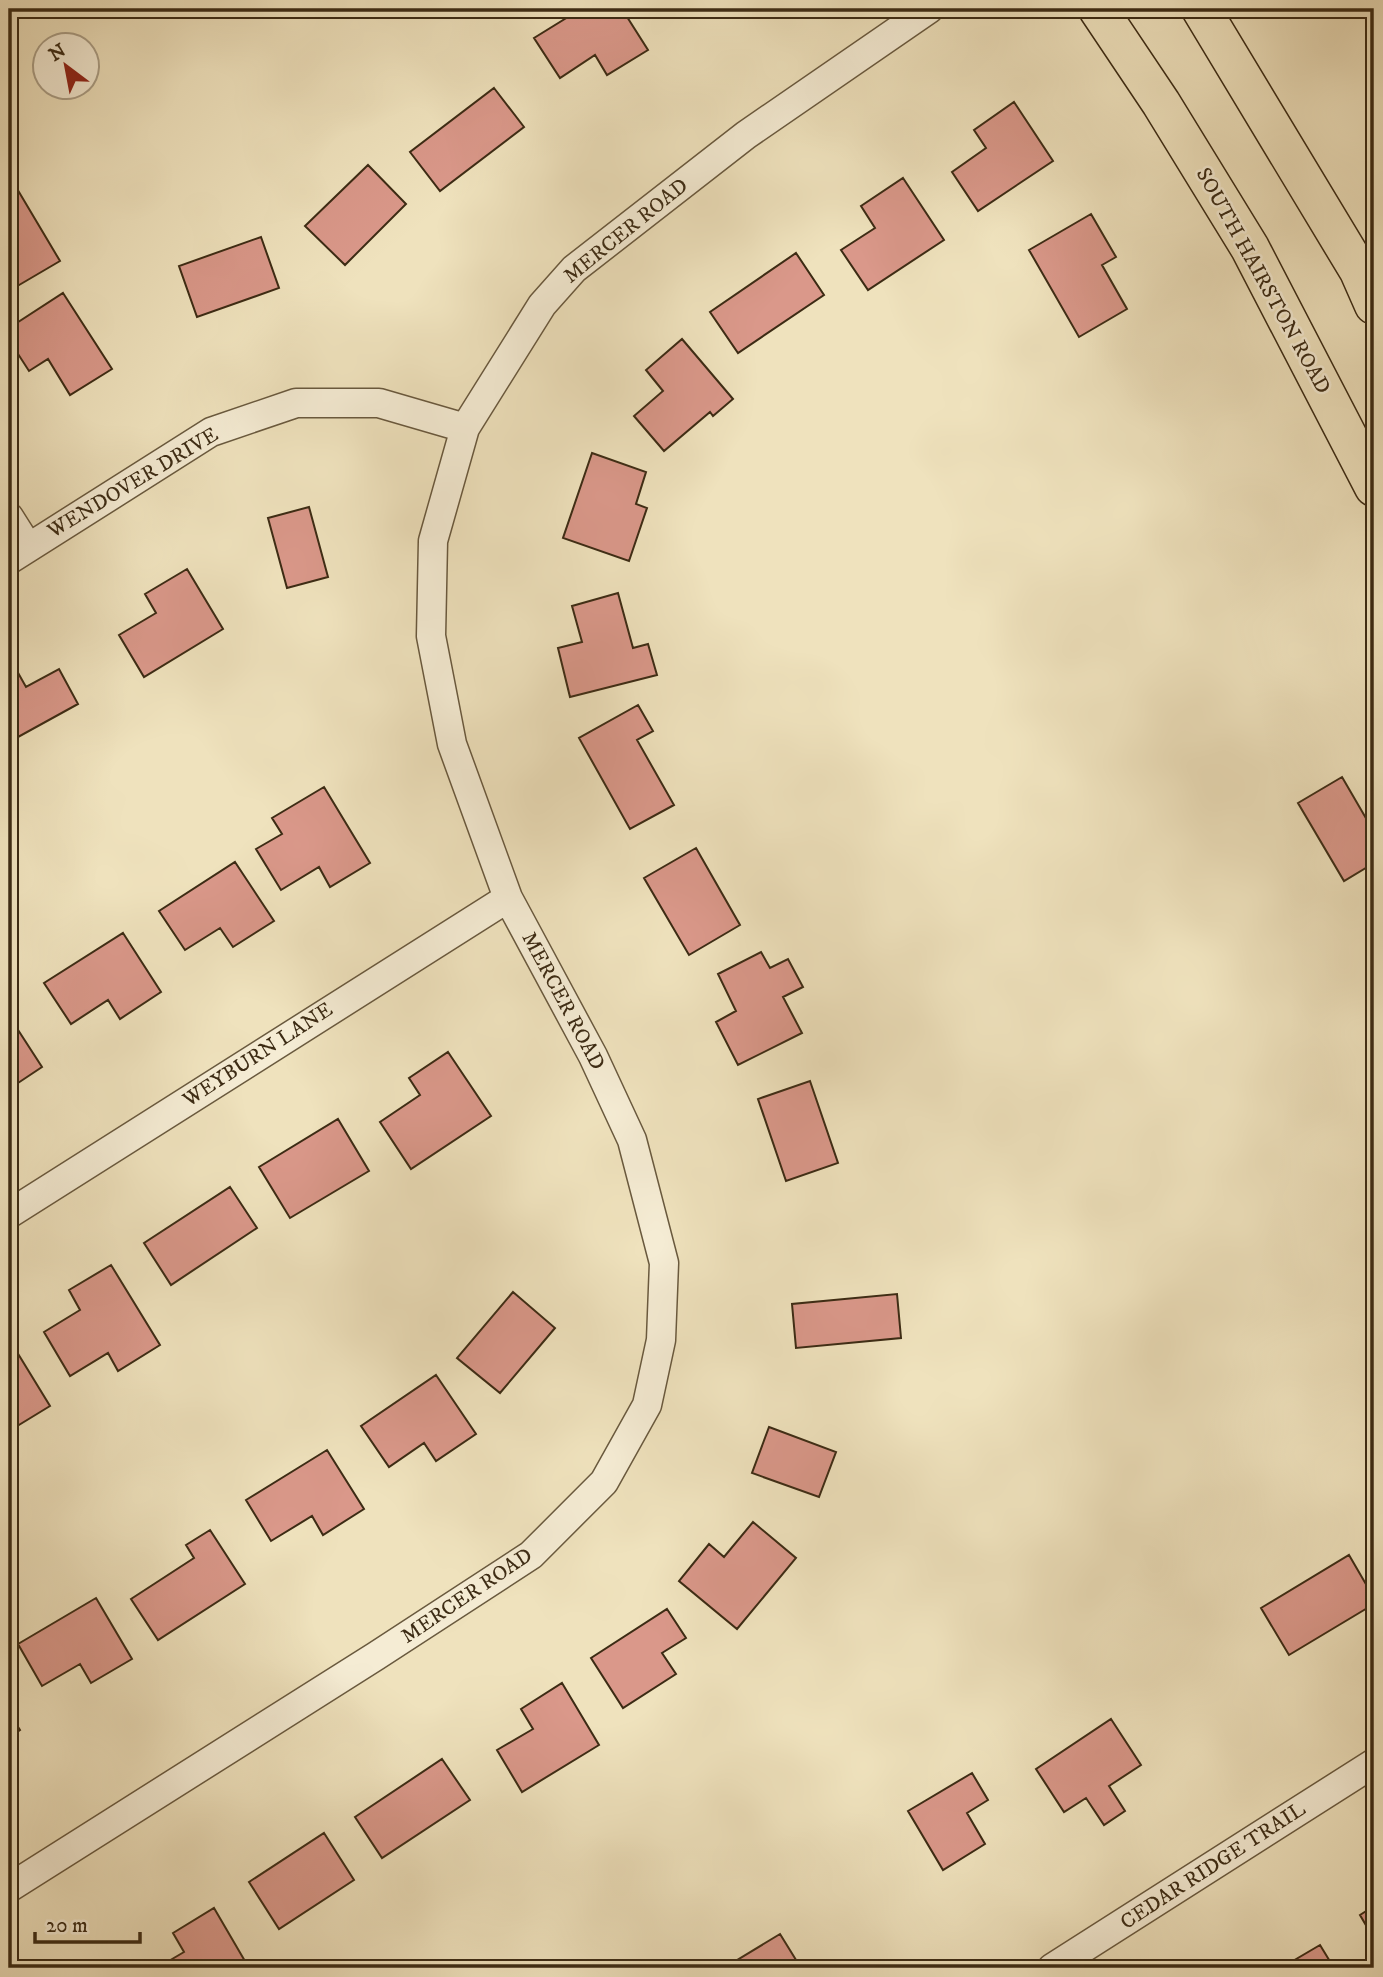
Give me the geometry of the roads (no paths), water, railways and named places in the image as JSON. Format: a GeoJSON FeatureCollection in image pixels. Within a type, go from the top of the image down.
{"type":"FeatureCollection","features":[{"type":"Feature","properties":{"kind":"main road","name":"SOUTH HAIRSTON ROAD"},"geometry":{"type":"LineString","coordinates":[[1098,9],[1161,103],[1250,248],[1374,487]]}},
{"type":"Feature","properties":{"kind":"main road"},"geometry":{"type":"LineString","coordinates":[[1201,9],[1369,280]]}},
{"type":"Feature","properties":{"kind":"street","name":"MERCER ROAD"},"geometry":{"type":"LineString","coordinates":[[9,1888],[531,1555],[604,1482],[647,1405],[661,1340],[664,1264],[632,1140],[593,1056],[508,898],[452,744],[431,636],[433,541],[465,428],[542,305],[574,269],[746,135],[929,9]]}},
{"type":"Feature","properties":{"kind":"street","name":"WENDOVER DRIVE"},"geometry":{"type":"LineString","coordinates":[[18,553],[211,432],[296,403],[379,403],[465,428]]}},
{"type":"Feature","properties":{"kind":"street"},"geometry":{"type":"LineString","coordinates":[[9,517],[18,553]]}},
{"type":"Feature","properties":{"kind":"street","name":"WEYBURN LANE"},"geometry":{"type":"LineString","coordinates":[[9,1214],[508,898]]}},
{"type":"Feature","properties":{"kind":"street","name":"CEDAR RIDGE TRAIL"},"geometry":{"type":"LineString","coordinates":[[1052,1968],[1374,1763]]}}]}
